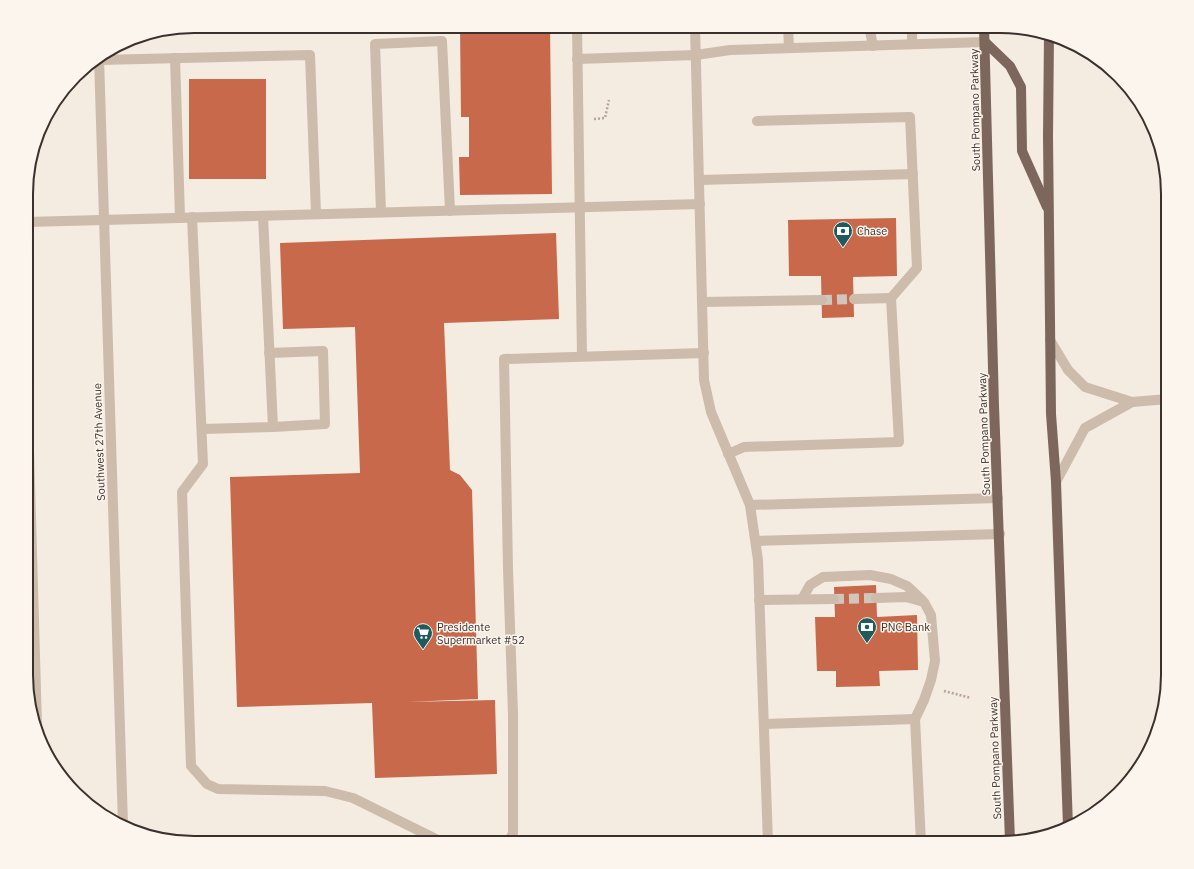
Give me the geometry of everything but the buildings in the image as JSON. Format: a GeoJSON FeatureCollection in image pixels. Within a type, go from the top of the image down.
{"type":"FeatureCollection","features":[{"type":"Feature","properties":{"kind":"main road","name":"South Pompano Parkway"},"geometry":{"type":"LineString","coordinates":[[984,33],[994,406],[1000,534],[1010,836]]}},
{"type":"Feature","properties":{"kind":"main road"},"geometry":{"type":"LineString","coordinates":[[1049,41],[1051,414],[1056,482],[1068,821]]}},
{"type":"Feature","properties":{"kind":"main road"},"geometry":{"type":"LineString","coordinates":[[985,42],[1010,66],[1021,87],[1022,151],[1049,210]]}},
{"type":"Feature","properties":{"kind":"street"},"geometry":{"type":"LineString","coordinates":[[577,33],[582,356]]}},
{"type":"Feature","properties":{"kind":"street"},"geometry":{"type":"LineString","coordinates":[[695,33],[704,380],[711,412],[750,505],[756,541],[765,724],[768,836]]}},
{"type":"Feature","properties":{"kind":"street"},"geometry":{"type":"LineString","coordinates":[[788,33],[789,48]]}},
{"type":"Feature","properties":{"kind":"street"},"geometry":{"type":"LineString","coordinates":[[870,33],[873,46]]}},
{"type":"Feature","properties":{"kind":"street"},"geometry":{"type":"LineString","coordinates":[[912,33],[912,44]]}},
{"type":"Feature","properties":{"kind":"street"},"geometry":{"type":"LineString","coordinates":[[381,212],[375,44],[442,41],[450,210]]}},
{"type":"Feature","properties":{"kind":"street"},"geometry":{"type":"LineString","coordinates":[[577,59],[696,55],[730,50],[985,42]]}},
{"type":"Feature","properties":{"kind":"street"},"geometry":{"type":"LineString","coordinates":[[106,59],[310,55],[316,214]]}},
{"type":"Feature","properties":{"kind":"street"},"geometry":{"type":"LineString","coordinates":[[175,58],[180,217]]}},
{"type":"Feature","properties":{"kind":"street","name":"Southwest 27th Avenue"},"geometry":{"type":"LineString","coordinates":[[99,64],[124,819]]}},
{"type":"Feature","properties":{"kind":"street"},"geometry":{"type":"LineString","coordinates":[[728,454],[744,447],[899,442],[890,298],[917,268],[910,117],[757,121]]}},
{"type":"Feature","properties":{"kind":"street"},"geometry":{"type":"LineString","coordinates":[[699,180],[913,174]]}},
{"type":"Feature","properties":{"kind":"street"},"geometry":{"type":"LineString","coordinates":[[33,222],[580,206],[700,204]]}},
{"type":"Feature","properties":{"kind":"street"},"geometry":{"type":"LineString","coordinates":[[263,216],[273,427]]}},
{"type":"Feature","properties":{"kind":"street"},"geometry":{"type":"LineString","coordinates":[[192,217],[203,464],[182,492],[191,766],[207,784],[218,789],[325,791],[353,798],[430,836]]}},
{"type":"Feature","properties":{"kind":"street"},"geometry":{"type":"LineString","coordinates":[[854,299],[890,298]]}},
{"type":"Feature","properties":{"kind":"street"},"geometry":{"type":"LineString","coordinates":[[702,302],[822,300]]}},
{"type":"Feature","properties":{"kind":"street"},"geometry":{"type":"LineString","coordinates":[[1050,340],[1068,370],[1085,387],[1132,402],[1161,400]]}},
{"type":"Feature","properties":{"kind":"street"},"geometry":{"type":"LineString","coordinates":[[202,429],[325,424],[323,351],[269,354]]}},
{"type":"Feature","properties":{"kind":"street"},"geometry":{"type":"LineString","coordinates":[[512,836],[513,833],[513,714],[508,570],[504,359],[704,354]]}},
{"type":"Feature","properties":{"kind":"street"},"geometry":{"type":"LineString","coordinates":[[1056,482],[1085,428],[1132,402]]}},
{"type":"Feature","properties":{"kind":"street"},"geometry":{"type":"LineString","coordinates":[[750,505],[998,498]]}},
{"type":"Feature","properties":{"kind":"street"},"geometry":{"type":"LineString","coordinates":[[756,541],[1000,534]]}},
{"type":"Feature","properties":{"kind":"street"},"geometry":{"type":"LineString","coordinates":[[802,600],[810,585],[823,577],[870,575],[890,579],[907,586],[924,602],[931,616],[935,662],[924,700],[915,719],[921,836]]}},
{"type":"Feature","properties":{"kind":"street"},"geometry":{"type":"LineString","coordinates":[[876,598],[906,597],[924,602]]}},
{"type":"Feature","properties":{"kind":"street"},"geometry":{"type":"LineString","coordinates":[[759,600],[834,599]]}},
{"type":"Feature","properties":{"kind":"street"},"geometry":{"type":"LineString","coordinates":[[33,620],[36,709]]}},
{"type":"Feature","properties":{"kind":"street"},"geometry":{"type":"LineString","coordinates":[[765,724],[915,719]]}},
{"type":"Feature","properties":{"kind":"path"},"geometry":{"type":"LineString","coordinates":[[941,690],[971,698]]}},
{"type":"Feature","properties":{"kind":"tunnel"},"geometry":{"type":"LineString","coordinates":[[822,300],[854,299]]}},
{"type":"Feature","properties":{"kind":"tunnel"},"geometry":{"type":"LineString","coordinates":[[834,599],[876,598]]}},
{"type":"Feature","properties":{"kind":"place","name":"Chase"},"geometry":{"type":"Point","coordinates":[843,248]}},
{"type":"Feature","properties":{"kind":"place","name":"PNC Bank"},"geometry":{"type":"Point","coordinates":[867,644]}},
{"type":"Feature","properties":{"kind":"place","name":"Presidente Supermarket #52"},"geometry":{"type":"Point","coordinates":[423,650]}}]}
